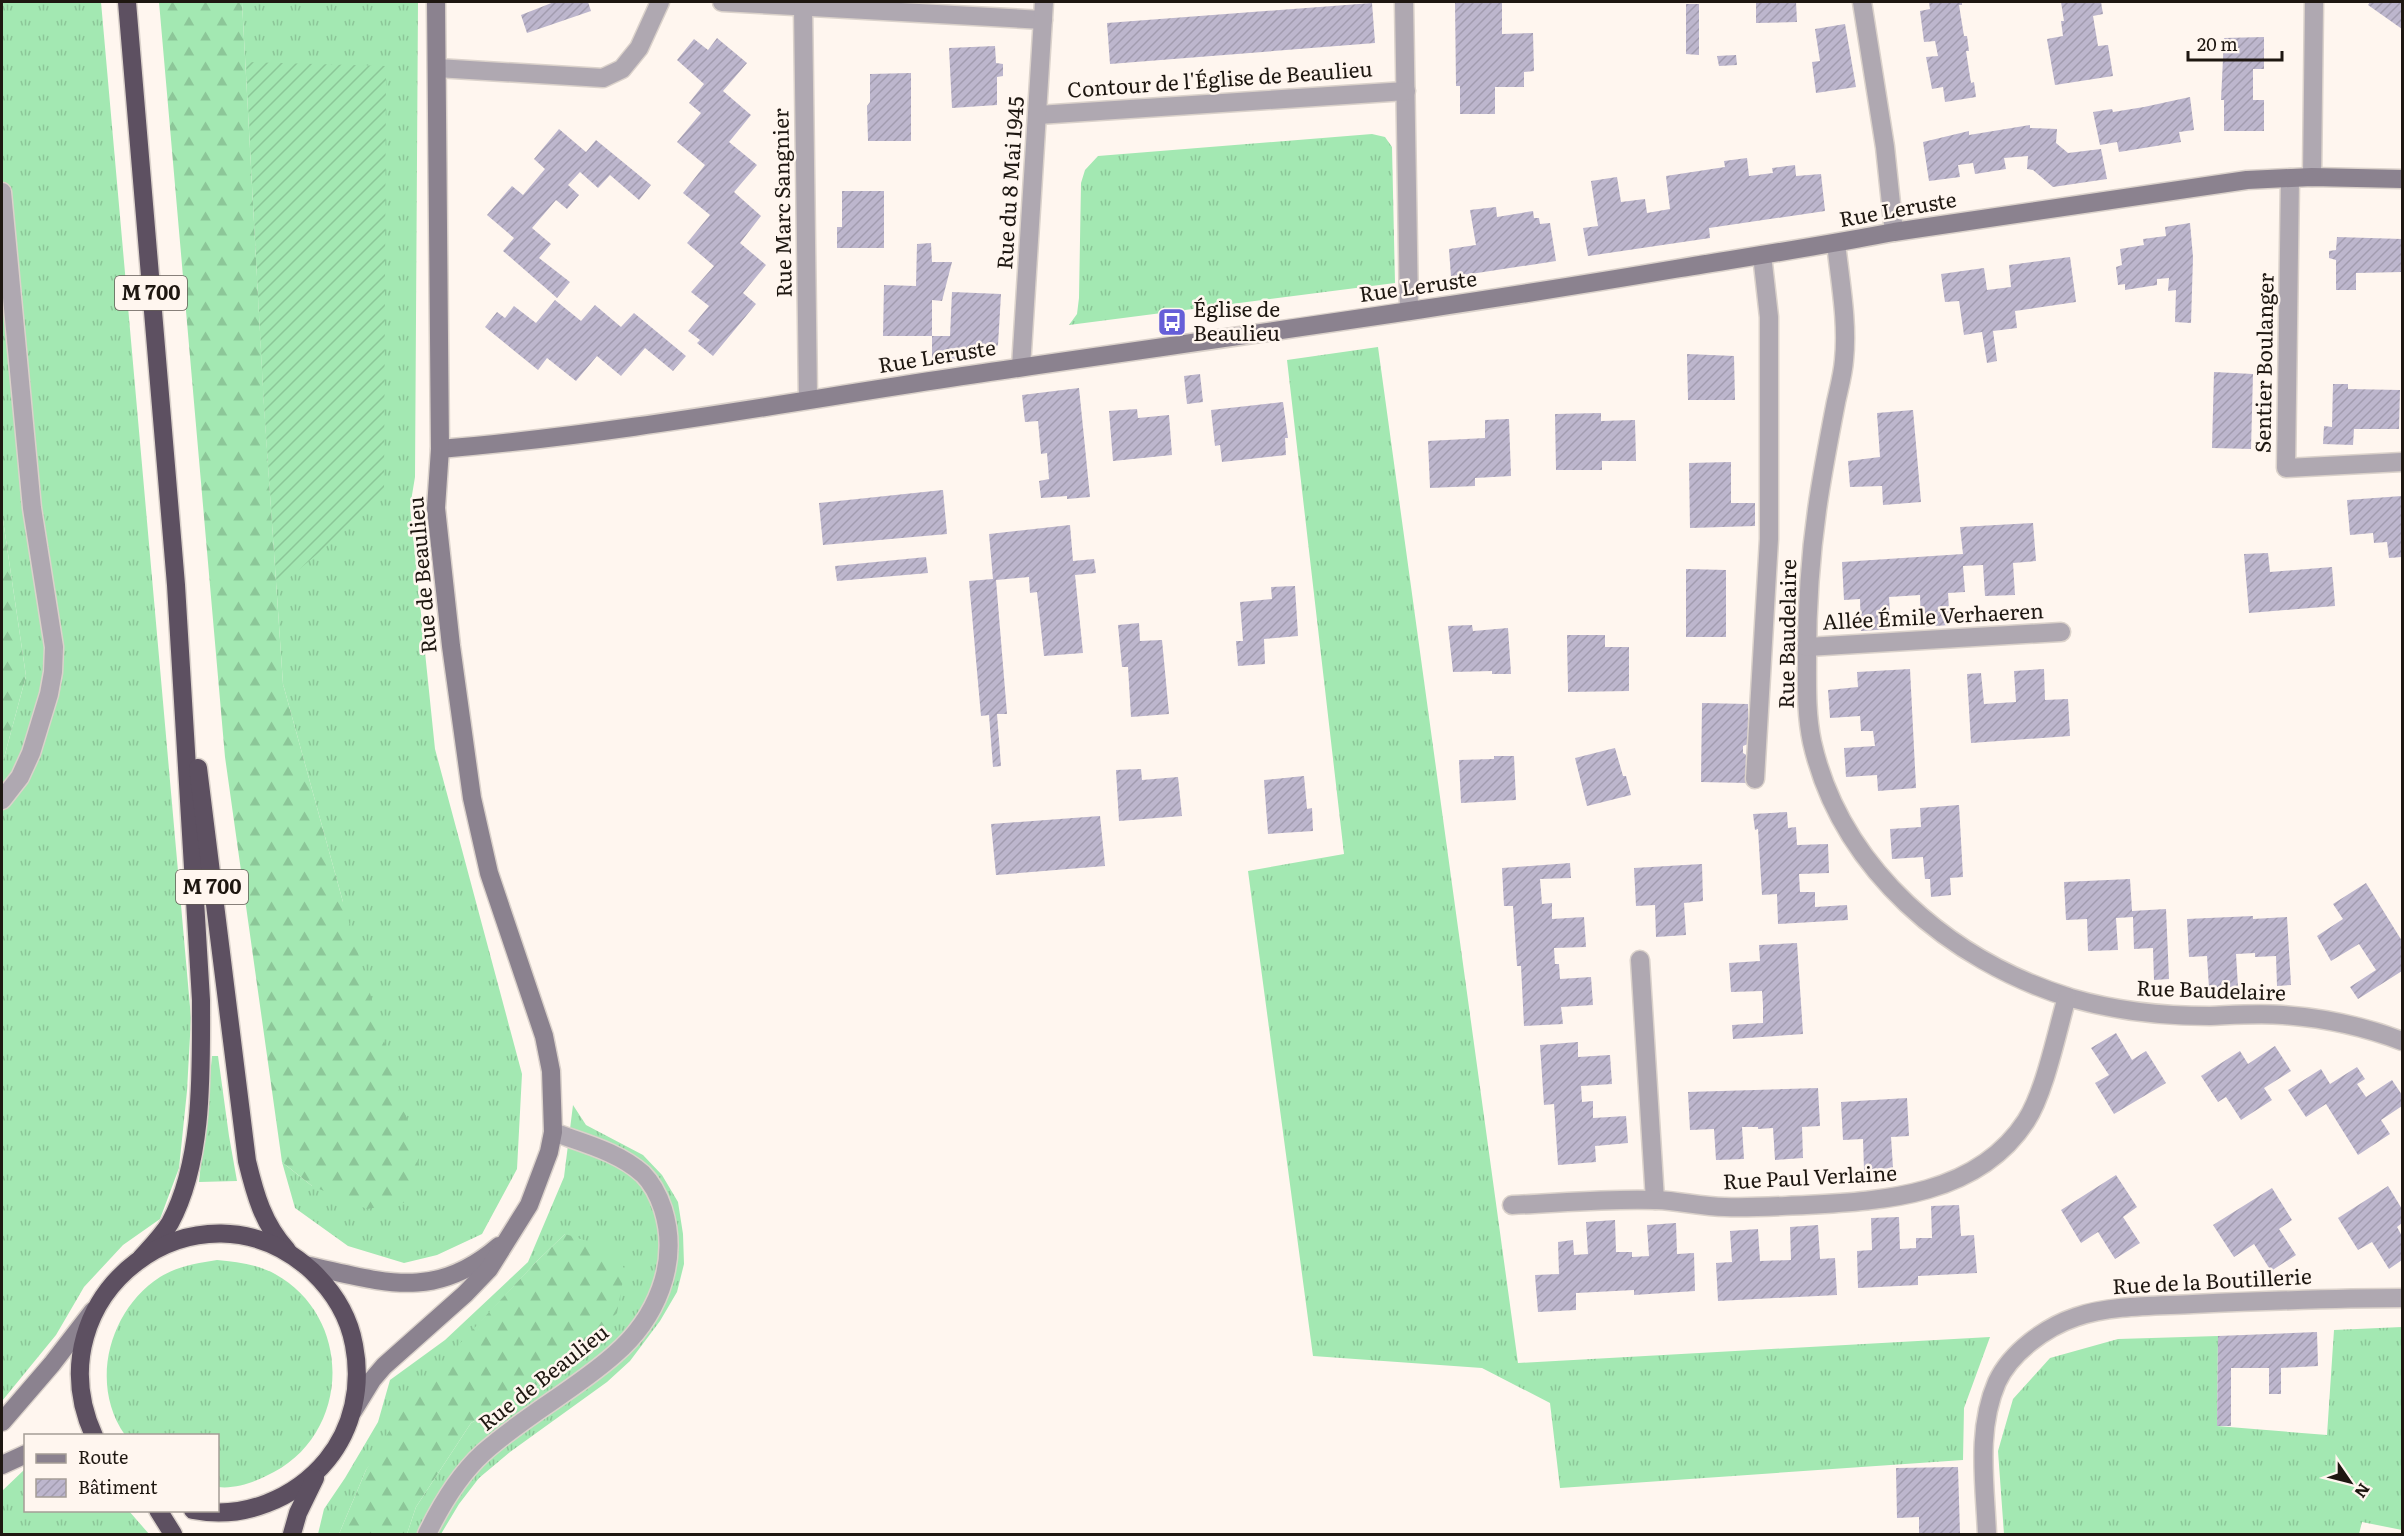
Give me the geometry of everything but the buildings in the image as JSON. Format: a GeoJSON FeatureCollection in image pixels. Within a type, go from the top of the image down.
{"type":"FeatureCollection","features":[{"type":"Feature","properties":{"kind":"highway","name":"M 700"},"geometry":{"type":"LineString","coordinates":[[127,2],[176,585],[201,1000],[201,1068],[193,1146],[184,1187],[169,1224],[141,1258]]}},
{"type":"Feature","properties":{"kind":"highway","name":"M 700"},"geometry":{"type":"LineString","coordinates":[[176,585],[247,1161],[262,1213],[271,1230],[299,1261]]}},
{"type":"Feature","properties":{"kind":"highway"},"geometry":{"type":"LineString","coordinates":[[93,1434],[81,1395],[80,1363],[86,1332],[99,1302],[118,1278],[141,1258],[172,1242],[208,1235],[225,1235],[261,1241],[299,1261],[327,1287],[349,1326],[357,1371],[356,1394],[351,1416],[337,1445],[309,1487],[292,1534]]}},
{"type":"Feature","properties":{"kind":"highway"},"geometry":{"type":"LineString","coordinates":[[219,1511],[232,1512],[263,1505],[292,1491],[328,1459]]}},
{"type":"Feature","properties":{"kind":"highway"},"geometry":{"type":"LineString","coordinates":[[159,1512],[173,1534]]}},
{"type":"Feature","properties":{"kind":"street","name":"Rue de Beaulieu"},"geometry":{"type":"LineString","coordinates":[[351,1416],[367,1387],[384,1366],[465,1294],[489,1269],[529,1205],[540,1180],[553,1132],[551,1071],[544,1036],[489,873],[472,798],[451,646],[436,508],[440,449],[436,2]]}},
{"type":"Feature","properties":{"kind":"street"},"geometry":{"type":"LineString","coordinates":[[437,68],[603,78],[622,69],[639,48],[660,2]]}},
{"type":"Feature","properties":{"kind":"street"},"geometry":{"type":"LineString","coordinates":[[722,2],[1043,11]]}},
{"type":"Feature","properties":{"kind":"street"},"geometry":{"type":"LineString","coordinates":[[1404,2],[1408,311]]}},
{"type":"Feature","properties":{"kind":"street"},"geometry":{"type":"LineString","coordinates":[[1862,2],[1886,147],[1894,232]]}},
{"type":"Feature","properties":{"kind":"street"},"geometry":{"type":"LineString","coordinates":[[2312,177],[2314,2]]}},
{"type":"Feature","properties":{"kind":"street","name":"Rue Marc Sangnier"},"geometry":{"type":"LineString","coordinates":[[803,6],[808,399]]}},
{"type":"Feature","properties":{"kind":"street","name":"Rue du 8 Mai 1945"},"geometry":{"type":"LineString","coordinates":[[1022,367],[1043,11]]}},
{"type":"Feature","properties":{"kind":"street","name":"Contour de l'Église de Beaulieu"},"geometry":{"type":"LineString","coordinates":[[1038,115],[1406,91]]}},
{"type":"Feature","properties":{"kind":"street","name":"Rue Leruste"},"geometry":{"type":"LineString","coordinates":[[440,449],[531,441],[1022,367],[1284,331],[1515,296],[1894,232],[2247,180],[2312,177],[2403,179]]}},
{"type":"Feature","properties":{"kind":"street","name":"Sentier Boulanger"},"geometry":{"type":"LineString","coordinates":[[2290,178],[2286,468],[2403,462]]}},
{"type":"Feature","properties":{"kind":"street"},"geometry":{"type":"LineString","coordinates":[[2,192],[32,508],[54,647],[49,694],[31,753],[20,777],[2,800]]}},
{"type":"Feature","properties":{"kind":"street","name":"Rue Baudelaire"},"geometry":{"type":"LineString","coordinates":[[1836,243],[1845,341],[1844,361],[1817,508],[1808,592],[1808,712],[1819,767],[1836,808],[1861,852],[1892,891],[1947,937],[2010,974],[2067,997],[2099,1006],[2163,1014],[2282,1015],[2327,1019],[2361,1026],[2403,1041]]}},
{"type":"Feature","properties":{"kind":"street"},"geometry":{"type":"LineString","coordinates":[[1755,779],[1770,539],[1769,317],[1762,255]]}},
{"type":"Feature","properties":{"kind":"street","name":"Allée Émile Verhaeren"},"geometry":{"type":"LineString","coordinates":[[1807,647],[2061,632]]}},
{"type":"Feature","properties":{"kind":"street"},"geometry":{"type":"LineString","coordinates":[[1640,960],[1654,1200]]}},
{"type":"Feature","properties":{"kind":"street","name":"Rue Paul Verlaine"},"geometry":{"type":"LineString","coordinates":[[1512,1205],[1654,1200],[1724,1208],[1857,1202],[1906,1196],[1930,1190],[1981,1166],[1999,1152],[2026,1121],[2041,1085],[2067,997]]}},
{"type":"Feature","properties":{"kind":"street","name":"Rue de Beaulieu"},"geometry":{"type":"LineString","coordinates":[[427,1534],[439,1509],[461,1477],[482,1454],[615,1355],[636,1332],[654,1306],[665,1278],[670,1249],[667,1222],[659,1196],[643,1175],[622,1160],[599,1149],[553,1132]]}},
{"type":"Feature","properties":{"kind":"street","name":"Rue de Beaulieu"},"geometry":{"type":"LineString","coordinates":[[299,1261],[384,1281],[411,1284],[433,1282],[465,1270],[486,1257],[509,1237]]}},
{"type":"Feature","properties":{"kind":"street","name":"Rue de la Boutillerie"},"geometry":{"type":"LineString","coordinates":[[1987,1534],[1983,1436],[1987,1415],[1999,1379],[2012,1361],[2031,1342],[2062,1322],[2100,1311],[2315,1298],[2403,1298]]}},
{"type":"Feature","properties":{"kind":"street"},"geometry":{"type":"LineString","coordinates":[[2,1422],[52,1364],[99,1302]]}},
{"type":"Feature","properties":{"kind":"street"},"geometry":{"type":"LineString","coordinates":[[2,1466],[24,1455]]}},
{"type":"Feature","properties":{"kind":"green space"},"geometry":{"type":"Polygon","coordinates":[[[2,2],[101,2],[191,1018],[187,1091],[179,1168],[160,1219],[123,1245],[84,1287],[56,1335],[2,1401],[2,761],[26,676],[2,513],[2,2]]]}},
{"type":"Feature","properties":{"kind":"green space"},"geometry":{"type":"Polygon","coordinates":[[[159,2],[242,2],[264,405],[283,684],[343,902],[419,1159],[413,1201],[367,1209],[312,1186],[282,1162],[225,757],[159,2]]]}},
{"type":"Feature","properties":{"kind":"green space"},"geometry":{"type":"Polygon","coordinates":[[[242,2],[418,2],[415,477],[410,507],[435,749],[522,1074],[517,1169],[482,1234],[437,1255],[404,1263],[348,1246],[295,1208],[282,1162],[312,1186],[343,902],[283,684],[264,405],[242,2]]]}},
{"type":"Feature","properties":{"kind":"green space"},"geometry":{"type":"Polygon","coordinates":[[[246,62],[386,66],[384,498],[277,588],[264,405],[246,62]]]}},
{"type":"Feature","properties":{"kind":"green space"},"geometry":{"type":"Polygon","coordinates":[[[1372,134],[1385,137],[1392,147],[1395,283],[1069,325],[1077,314],[1079,298],[1081,183],[1085,170],[1098,156],[1372,134]]]}},
{"type":"Feature","properties":{"kind":"green space"},"geometry":{"type":"Polygon","coordinates":[[[1378,347],[1518,1363],[1990,1337],[1964,1408],[1963,1460],[1560,1488],[1550,1403],[1482,1368],[1313,1356],[1248,871],[1344,854],[1287,360],[1378,347]]]}},
{"type":"Feature","properties":{"kind":"green space"},"geometry":{"type":"Polygon","coordinates":[[[2,513],[26,676],[2,761],[2,513]]]}},
{"type":"Feature","properties":{"kind":"green space"},"geometry":{"type":"Polygon","coordinates":[[[212,1056],[218,1056],[237,1181],[199,1182],[212,1056]]]}},
{"type":"Feature","properties":{"kind":"green space"},"geometry":{"type":"Polygon","coordinates":[[[573,1105],[586,1125],[643,1155],[662,1175],[678,1202],[683,1234],[684,1264],[677,1292],[660,1321],[630,1361],[607,1382],[510,1452],[479,1478],[459,1504],[441,1534],[407,1534],[416,1507],[471,1423],[553,1376],[565,1234],[456,1349],[366,1470],[339,1534],[318,1534],[324,1509],[378,1422],[390,1380],[445,1340],[528,1262],[564,1177],[573,1105]]]}},
{"type":"Feature","properties":{"kind":"green space"},"geometry":{"type":"Polygon","coordinates":[[[565,1234],[603,1246],[625,1269],[617,1313],[553,1376],[471,1423],[416,1507],[407,1534],[339,1534],[366,1470],[409,1398],[565,1234]]]}},
{"type":"Feature","properties":{"kind":"green space"},"geometry":{"type":"Polygon","coordinates":[[[217,1260],[247,1264],[275,1274],[301,1294],[320,1319],[330,1348],[332,1378],[327,1408],[314,1435],[294,1459],[266,1476],[237,1486],[219,1487],[219,1434],[124,1434],[114,1415],[108,1393],[107,1371],[110,1349],[117,1328],[128,1308],[142,1291],[160,1277],[195,1264],[217,1260]]]}},
{"type":"Feature","properties":{"kind":"green space"},"geometry":{"type":"Polygon","coordinates":[[[2402,1327],[2402,1530],[2362,1522],[2359,1534],[2004,1534],[1998,1451],[2013,1399],[2050,1358],[2118,1339],[2218,1336],[2217,1426],[2327,1435],[2334,1330],[2402,1327]]]}},
{"type":"Feature","properties":{"kind":"green space"},"geometry":{"type":"Polygon","coordinates":[[[24,1470],[24,1512],[130,1512],[149,1534],[2,1534],[2,1491],[24,1470]]]}},
{"type":"Feature","properties":{"kind":"place","name":"Église de Beaulieu"},"geometry":{"type":"Point","coordinates":[1172,322]}}]}
